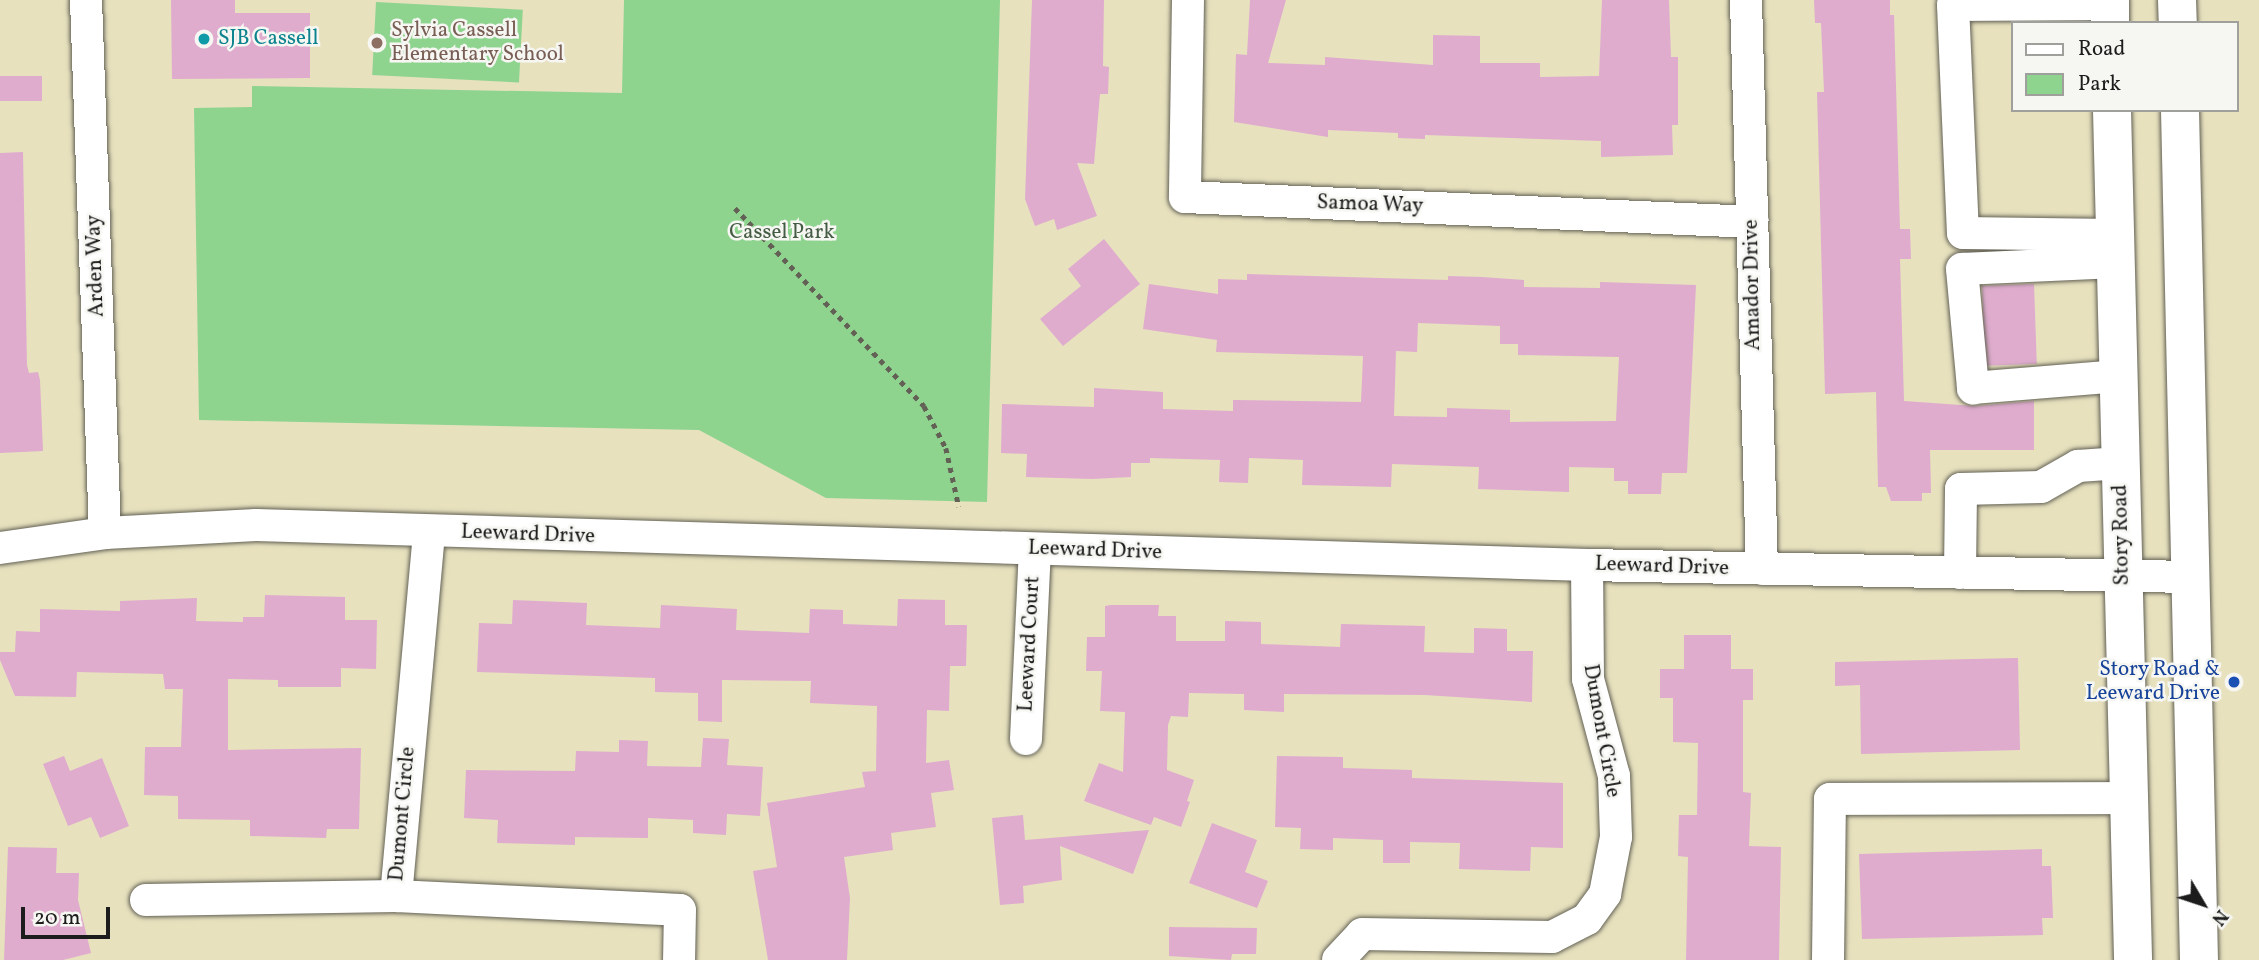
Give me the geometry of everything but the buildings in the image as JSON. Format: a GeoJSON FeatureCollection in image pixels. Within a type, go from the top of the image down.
{"type":"FeatureCollection","features":[{"type":"Feature","properties":{"kind":"main road"},"geometry":{"type":"LineString","coordinates":[[2177,0],[2178,21]]}},
{"type":"Feature","properties":{"kind":"main road","name":"Story Road"},"geometry":{"type":"LineString","coordinates":[[2112,112],[2133,960]]}},
{"type":"Feature","properties":{"kind":"main road"},"geometry":{"type":"LineString","coordinates":[[2180,112],[2199,960]]}},
{"type":"Feature","properties":{"kind":"street","name":"Arden Way"},"geometry":{"type":"LineString","coordinates":[[86,0],[105,533]]}},
{"type":"Feature","properties":{"kind":"street","name":"Samoa Way"},"geometry":{"type":"LineString","coordinates":[[1188,0],[1185,197],[1752,222]]}},
{"type":"Feature","properties":{"kind":"street","name":"Amador Drive"},"geometry":{"type":"LineString","coordinates":[[1746,0],[1762,569]]}},
{"type":"Feature","properties":{"kind":"street"},"geometry":{"type":"LineString","coordinates":[[2110,9],[1953,5],[1963,233],[2116,249]]}},
{"type":"Feature","properties":{"kind":"street"},"geometry":{"type":"LineString","coordinates":[[2116,249],[1962,269],[1973,387],[2119,376]]}},
{"type":"Feature","properties":{"kind":"street"},"geometry":{"type":"LineString","coordinates":[[1960,573],[1961,489],[2041,488],[2078,466],[2121,463]]}},
{"type":"Feature","properties":{"kind":"street","name":"Leeward Drive"},"geometry":{"type":"LineString","coordinates":[[0,548],[105,533],[256,525],[1587,565],[2191,577]]}},
{"type":"Feature","properties":{"kind":"street","name":"Dumont Circle"},"geometry":{"type":"LineString","coordinates":[[429,532],[396,896],[680,910],[679,960]]}},
{"type":"Feature","properties":{"kind":"street","name":"Leeward Court"},"geometry":{"type":"LineString","coordinates":[[1026,739],[1035,549]]}},
{"type":"Feature","properties":{"kind":"street","name":"Dumont Circle"},"geometry":{"type":"LineString","coordinates":[[1338,960],[1362,934],[1552,937],[1587,919],[1605,894],[1616,837],[1614,776],[1588,679],[1587,565]]}},
{"type":"Feature","properties":{"kind":"street"},"geometry":{"type":"LineString","coordinates":[[1828,960],[1830,799],[2129,798]]}},
{"type":"Feature","properties":{"kind":"street"},"geometry":{"type":"LineString","coordinates":[[146,900],[396,896]]}},
{"type":"Feature","properties":{"kind":"path"},"geometry":{"type":"LineString","coordinates":[[735,208],[924,406],[946,447],[959,507]]}},
{"type":"Feature","properties":{"kind":"green space","name":"Cassel Park"},"geometry":{"type":"Polygon","coordinates":[[[624,0],[1000,0],[987,502],[826,498],[699,430],[199,420],[194,108],[252,107],[252,86],[622,93],[624,0]]]}},
{"type":"Feature","properties":{"kind":"green space"},"geometry":{"type":"Polygon","coordinates":[[[376,2],[523,10],[519,83],[372,75],[376,2]]]}},
{"type":"Feature","properties":{"kind":"place","name":"SJB Cassell"},"geometry":{"type":"Point","coordinates":[204,39]}},
{"type":"Feature","properties":{"kind":"place","name":"Sylvia Cassell Elementary School"},"geometry":{"type":"Point","coordinates":[377,43]}},
{"type":"Feature","properties":{"kind":"place","name":"Story Road & Leeward Drive"},"geometry":{"type":"Point","coordinates":[2234,682]}}]}
